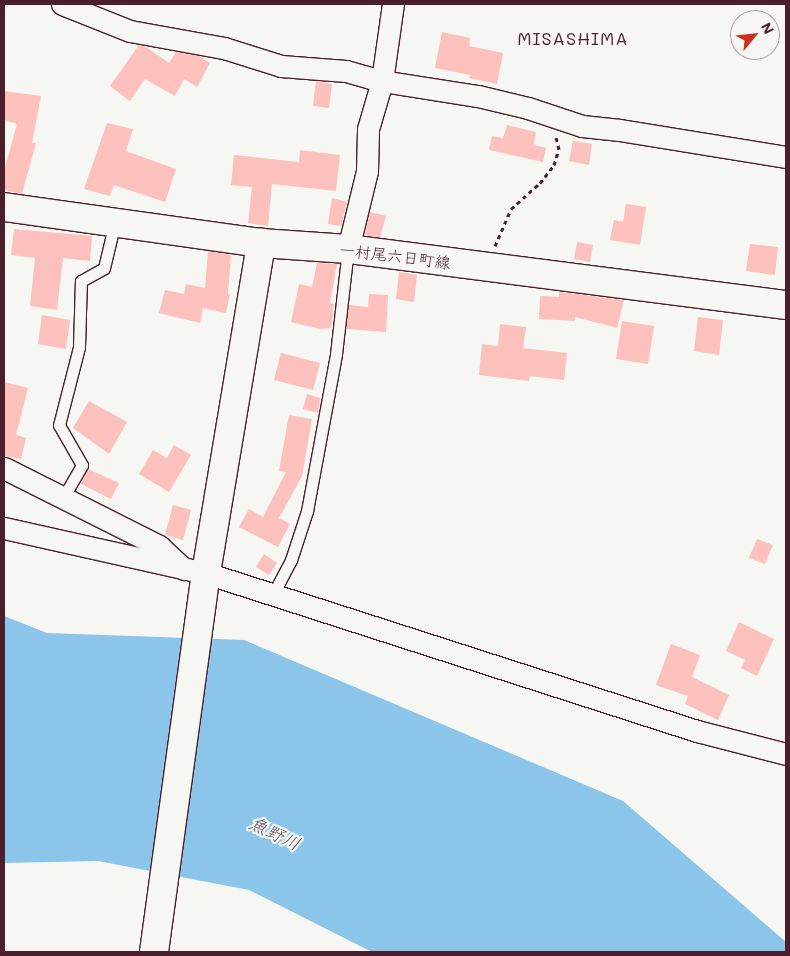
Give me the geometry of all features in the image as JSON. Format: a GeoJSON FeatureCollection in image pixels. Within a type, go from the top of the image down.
{"type":"FeatureCollection","features":[{"type":"Feature","properties":{"kind":"main road","name":"一村尾六日町線"},"geometry":{"type":"LineString","coordinates":[[4,207],[261,243],[348,249],[786,305]]}},
{"type":"Feature","properties":{"kind":"main road"},"geometry":{"type":"LineString","coordinates":[[154,952],[196,572],[261,243]]}},
{"type":"Feature","properties":{"kind":"street"},"geometry":{"type":"LineString","coordinates":[[62,4],[130,30],[224,48],[281,66],[346,71],[382,81],[478,96],[528,108],[550,117],[582,126],[620,130],[786,157]]}},
{"type":"Feature","properties":{"kind":"street"},"geometry":{"type":"LineString","coordinates":[[348,249],[367,171],[368,129],[382,81],[394,4]]}},
{"type":"Feature","properties":{"kind":"street"},"geometry":{"type":"LineString","coordinates":[[4,468],[159,546],[196,572]]}},
{"type":"Feature","properties":{"kind":"street"},"geometry":{"type":"LineString","coordinates":[[4,528],[196,572],[697,731],[786,754]]}},
{"type":"Feature","properties":{"kind":"lane"},"geometry":{"type":"LineString","coordinates":[[63,498],[82,465],[58,425],[79,347],[81,281],[104,268],[115,222]]}},
{"type":"Feature","properties":{"kind":"lane"},"geometry":{"type":"LineString","coordinates":[[272,596],[291,560],[307,511],[336,354],[348,249]]}},
{"type":"Feature","properties":{"kind":"path"},"geometry":{"type":"LineString","coordinates":[[486,267],[511,210],[540,183],[554,165],[559,149],[550,117]]}},
{"type":"Feature","properties":{"kind":"water","name":"魚野川"},"geometry":{"type":"Polygon","coordinates":[[[4,616],[47,633],[244,640],[623,801],[786,942],[786,952],[372,952],[249,890],[98,861],[4,863],[4,616]]]}},
{"type":"Feature","properties":{"kind":"building"},"geometry":{"type":"Polygon","coordinates":[[[442,32],[470,38],[469,46],[503,53],[497,84],[469,78],[470,75],[435,68],[442,32]]]}},
{"type":"Feature","properties":{"kind":"building"},"geometry":{"type":"Polygon","coordinates":[[[139,45],[146,47],[169,63],[176,52],[199,56],[210,63],[197,87],[184,79],[175,96],[145,79],[130,101],[110,86],[139,45]]]}},
{"type":"Feature","properties":{"kind":"building"},"geometry":{"type":"Polygon","coordinates":[[[316,81],[332,84],[329,108],[313,106],[316,81]]]}},
{"type":"Feature","properties":{"kind":"building"},"geometry":{"type":"Polygon","coordinates":[[[4,91],[41,96],[32,143],[36,143],[22,194],[4,190],[4,171],[17,124],[4,120],[4,91]]]}},
{"type":"Feature","properties":{"kind":"building"},"geometry":{"type":"Polygon","coordinates":[[[107,123],[133,129],[126,151],[176,169],[165,202],[114,185],[110,196],[84,189],[107,123]]]}},
{"type":"Feature","properties":{"kind":"building"},"geometry":{"type":"Polygon","coordinates":[[[507,125],[536,132],[534,145],[546,148],[543,162],[489,150],[492,136],[503,138],[507,125]]]}},
{"type":"Feature","properties":{"kind":"building"},"geometry":{"type":"Polygon","coordinates":[[[573,141],[592,144],[589,165],[569,161],[573,141]]]}},
{"type":"Feature","properties":{"kind":"building"},"geometry":{"type":"Polygon","coordinates":[[[300,150],[340,155],[336,191],[272,184],[268,226],[248,223],[252,187],[231,185],[234,155],[299,162],[300,150]]]}},
{"type":"Feature","properties":{"kind":"building"},"geometry":{"type":"Polygon","coordinates":[[[332,198],[347,202],[341,226],[328,224],[332,198]]]}},
{"type":"Feature","properties":{"kind":"building"},"geometry":{"type":"Polygon","coordinates":[[[626,204],[646,207],[640,245],[610,240],[614,220],[623,222],[626,204]]]}},
{"type":"Feature","properties":{"kind":"building"},"geometry":{"type":"Polygon","coordinates":[[[370,212],[386,216],[380,237],[365,235],[370,212]]]}},
{"type":"Feature","properties":{"kind":"building"},"geometry":{"type":"Polygon","coordinates":[[[14,229],[92,236],[90,261],[63,258],[57,310],[30,306],[35,258],[11,255],[14,229]]]}},
{"type":"Feature","properties":{"kind":"building"},"geometry":{"type":"Polygon","coordinates":[[[577,242],[593,245],[590,262],[574,259],[577,242]]]}},
{"type":"Feature","properties":{"kind":"building"},"geometry":{"type":"Polygon","coordinates":[[[750,244],[778,247],[775,275],[746,271],[750,244]]]}},
{"type":"Feature","properties":{"kind":"building"},"geometry":{"type":"Polygon","coordinates":[[[208,251],[231,255],[228,294],[230,294],[226,313],[203,308],[200,323],[159,313],[165,290],[184,294],[186,284],[205,288],[208,251]]]}},
{"type":"Feature","properties":{"kind":"building"},"geometry":{"type":"Polygon","coordinates":[[[317,263],[337,264],[330,303],[334,304],[331,328],[321,329],[291,322],[299,284],[312,287],[317,263]]]}},
{"type":"Feature","properties":{"kind":"building"},"geometry":{"type":"Polygon","coordinates":[[[399,272],[417,275],[414,302],[396,299],[399,272]]]}},
{"type":"Feature","properties":{"kind":"building"},"geometry":{"type":"Polygon","coordinates":[[[559,292],[624,300],[617,328],[575,317],[575,321],[539,319],[540,296],[559,297],[559,292]]]}},
{"type":"Feature","properties":{"kind":"building"},"geometry":{"type":"Polygon","coordinates":[[[369,294],[388,295],[386,332],[346,329],[349,305],[368,307],[369,294]]]}},
{"type":"Feature","properties":{"kind":"building"},"geometry":{"type":"Polygon","coordinates":[[[42,315],[70,320],[66,349],[38,344],[42,315]]]}},
{"type":"Feature","properties":{"kind":"building"},"geometry":{"type":"Polygon","coordinates":[[[698,317],[723,320],[719,355],[694,351],[698,317]]]}},
{"type":"Feature","properties":{"kind":"building"},"geometry":{"type":"Polygon","coordinates":[[[622,321],[654,326],[648,364],[616,359],[622,321]]]}},
{"type":"Feature","properties":{"kind":"building"},"geometry":{"type":"Polygon","coordinates":[[[500,324],[526,327],[523,348],[567,353],[564,380],[530,376],[529,381],[479,375],[482,344],[498,346],[500,324]]]}},
{"type":"Feature","properties":{"kind":"building"},"geometry":{"type":"Polygon","coordinates":[[[281,353],[320,363],[313,390],[274,380],[281,353]]]}},
{"type":"Feature","properties":{"kind":"building"},"geometry":{"type":"Polygon","coordinates":[[[4,382],[28,388],[16,435],[26,438],[21,459],[4,456],[4,382]]]}},
{"type":"Feature","properties":{"kind":"building"},"geometry":{"type":"Polygon","coordinates":[[[307,394],[320,398],[318,413],[303,409],[307,394]]]}},
{"type":"Feature","properties":{"kind":"building"},"geometry":{"type":"Polygon","coordinates":[[[89,401],[127,422],[109,454],[73,428],[89,401]]]}},
{"type":"Feature","properties":{"kind":"building"},"geometry":{"type":"Polygon","coordinates":[[[289,415],[312,419],[302,476],[279,518],[290,524],[278,547],[239,527],[249,509],[263,517],[286,472],[279,471],[289,415]]]}},
{"type":"Feature","properties":{"kind":"building"},"geometry":{"type":"Polygon","coordinates":[[[174,445],[191,455],[169,492],[139,474],[153,450],[167,458],[174,445]]]}},
{"type":"Feature","properties":{"kind":"building"},"geometry":{"type":"Polygon","coordinates":[[[88,469],[119,483],[111,499],[81,484],[88,469]]]}},
{"type":"Feature","properties":{"kind":"building"},"geometry":{"type":"Polygon","coordinates":[[[173,505],[191,510],[183,540],[165,535],[173,505]]]}},
{"type":"Feature","properties":{"kind":"building"},"geometry":{"type":"Polygon","coordinates":[[[757,539],[773,545],[765,564],[749,558],[757,539]]]}},
{"type":"Feature","properties":{"kind":"building"},"geometry":{"type":"Polygon","coordinates":[[[264,554],[277,563],[269,575],[256,567],[264,554]]]}},
{"type":"Feature","properties":{"kind":"building"},"geometry":{"type":"Polygon","coordinates":[[[739,622],[774,639],[757,676],[741,668],[745,660],[726,651],[739,622]]]}},
{"type":"Feature","properties":{"kind":"building"},"geometry":{"type":"Polygon","coordinates":[[[671,644],[700,655],[692,677],[729,695],[718,720],[685,704],[688,696],[656,685],[671,644]]]}},
{"type":"Feature","properties":{"kind":"district","name":"MISASHIMA"},"geometry":{"type":"Point","coordinates":[573,38]}}]}
